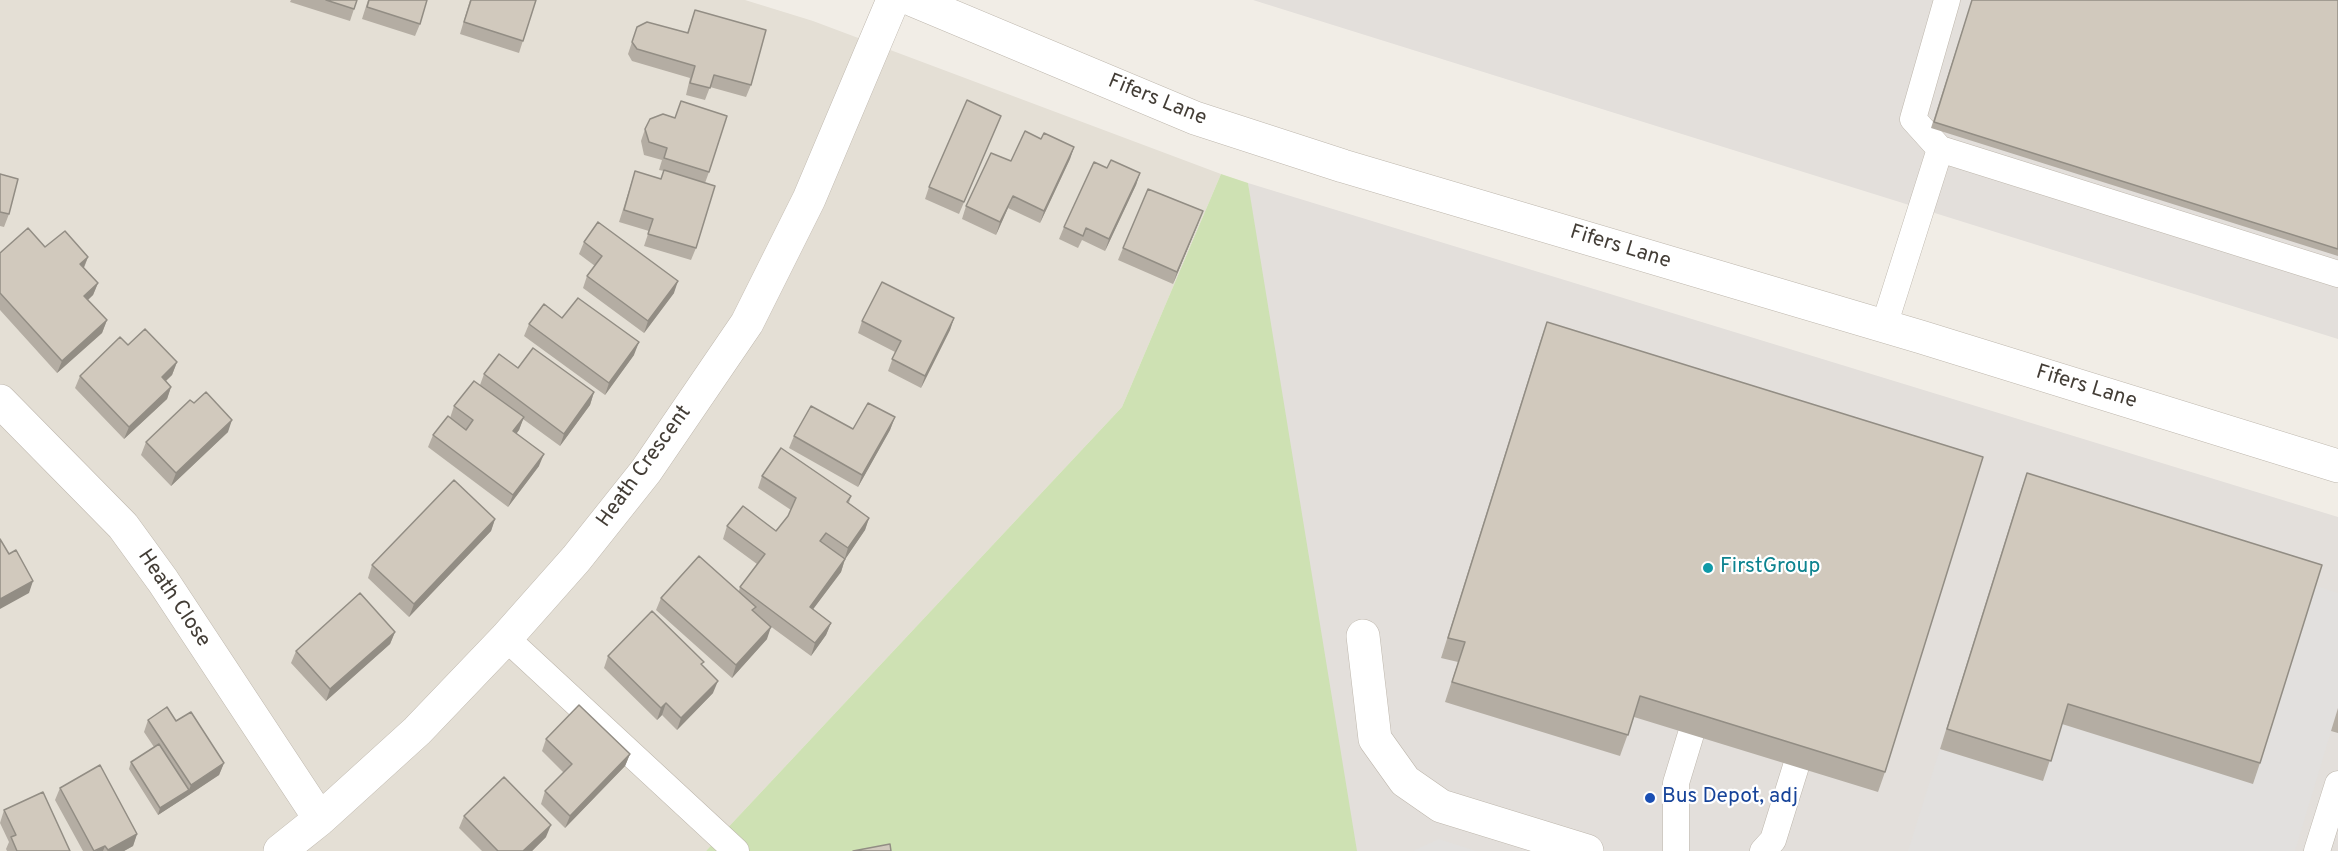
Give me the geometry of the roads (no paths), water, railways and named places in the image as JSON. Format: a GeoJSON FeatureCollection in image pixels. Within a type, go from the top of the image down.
{"type":"FeatureCollection","features":[{"type":"Feature","properties":{"kind":"street","name":"Heath Crescent"},"geometry":{"type":"LineString","coordinates":[[279,851],[320,819],[417,731],[506,638],[576,559],[646,471],[747,323],[808,199],[893,0]]}},
{"type":"Feature","properties":{"kind":"street","name":"Fifers Lane"},"geometry":{"type":"LineString","coordinates":[[913,0],[1195,118],[1343,166],[1884,326],[2338,466]]}},
{"type":"Feature","properties":{"kind":"street","name":"Heath Close"},"geometry":{"type":"LineString","coordinates":[[0,401],[123,526],[163,581],[320,819]]}},
{"type":"Feature","properties":{"kind":"street"},"geometry":{"type":"LineString","coordinates":[[1363,636],[1375,740],[1405,782],[1441,806],[1587,851]]}},
{"type":"Feature","properties":{"kind":"lane"},"geometry":{"type":"LineString","coordinates":[[1947,0],[1913,119],[1940,149],[2338,274]]}},
{"type":"Feature","properties":{"kind":"lane"},"geometry":{"type":"LineString","coordinates":[[1884,326],[1940,149]]}},
{"type":"Feature","properties":{"kind":"lane"},"geometry":{"type":"LineString","coordinates":[[506,638],[736,851]]}},
{"type":"Feature","properties":{"kind":"lane"},"geometry":{"type":"LineString","coordinates":[[1676,851],[1676,783],[1707,682]]}},
{"type":"Feature","properties":{"kind":"lane"},"geometry":{"type":"LineString","coordinates":[[1763,851],[1773,840],[1812,714]]}},
{"type":"Feature","properties":{"kind":"lane"},"geometry":{"type":"LineString","coordinates":[[2316,851],[2338,784]]}},
{"type":"Feature","properties":{"kind":"place","name":"FirstGroup"},"geometry":{"type":"Point","coordinates":[1708,568]}},
{"type":"Feature","properties":{"kind":"place","name":"Bus Depot, adj"},"geometry":{"type":"Point","coordinates":[1650,798]}}]}
